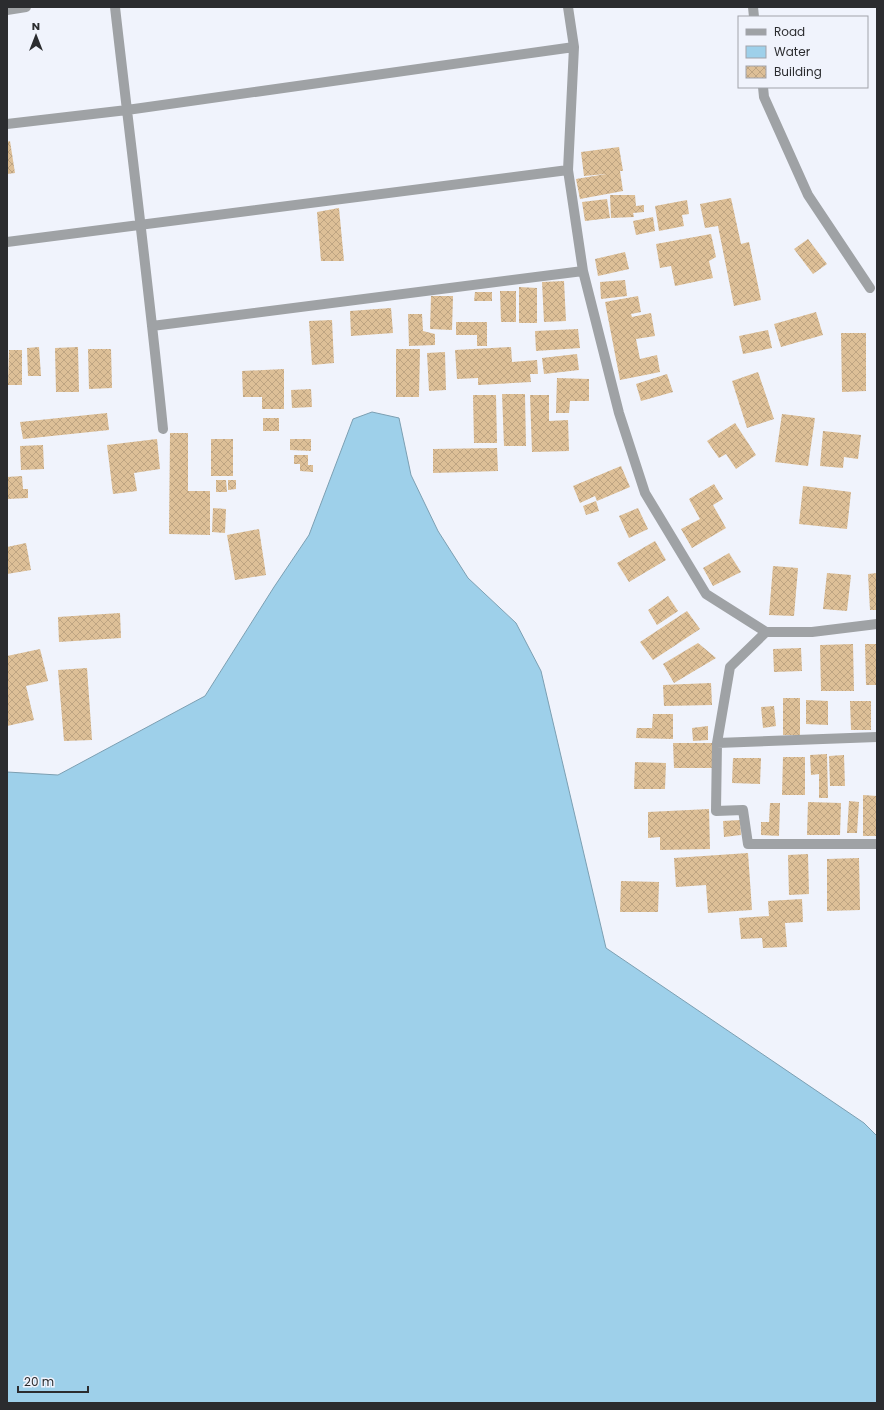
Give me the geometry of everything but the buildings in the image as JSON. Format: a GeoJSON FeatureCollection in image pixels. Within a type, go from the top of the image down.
{"type":"FeatureCollection","features":[{"type":"Feature","properties":{"kind":"street"},"geometry":{"type":"LineString","coordinates":[[7,10],[26,7]]}},
{"type":"Feature","properties":{"kind":"street"},"geometry":{"type":"LineString","coordinates":[[115,7],[139,225],[152,326],[162,429]]}},
{"type":"Feature","properties":{"kind":"street"},"geometry":{"type":"LineString","coordinates":[[568,7],[574,47],[568,170],[583,271],[619,412],[645,492],[706,594],[766,632],[812,632],[877,624]]}},
{"type":"Feature","properties":{"kind":"street"},"geometry":{"type":"LineString","coordinates":[[7,124],[126,110],[574,47]]}},
{"type":"Feature","properties":{"kind":"street"},"geometry":{"type":"LineString","coordinates":[[762,88],[764,97],[808,195],[870,288]]}},
{"type":"Feature","properties":{"kind":"street"},"geometry":{"type":"LineString","coordinates":[[7,242],[568,170]]}},
{"type":"Feature","properties":{"kind":"street"},"geometry":{"type":"LineString","coordinates":[[152,326],[583,271]]}},
{"type":"Feature","properties":{"kind":"street"},"geometry":{"type":"LineString","coordinates":[[766,632],[730,667],[717,743],[716,811],[743,810],[748,844],[877,844]]}},
{"type":"Feature","properties":{"kind":"street"},"geometry":{"type":"LineString","coordinates":[[717,743],[877,737]]}},
{"type":"Feature","properties":{"kind":"water"},"geometry":{"type":"Polygon","coordinates":[[[372,412],[399,418],[411,475],[438,531],[468,578],[516,623],[541,671],[606,948],[864,1123],[877,1136],[877,1403],[7,1403],[7,772],[58,775],[205,696],[309,535],[353,419],[372,412]]]}}]}
